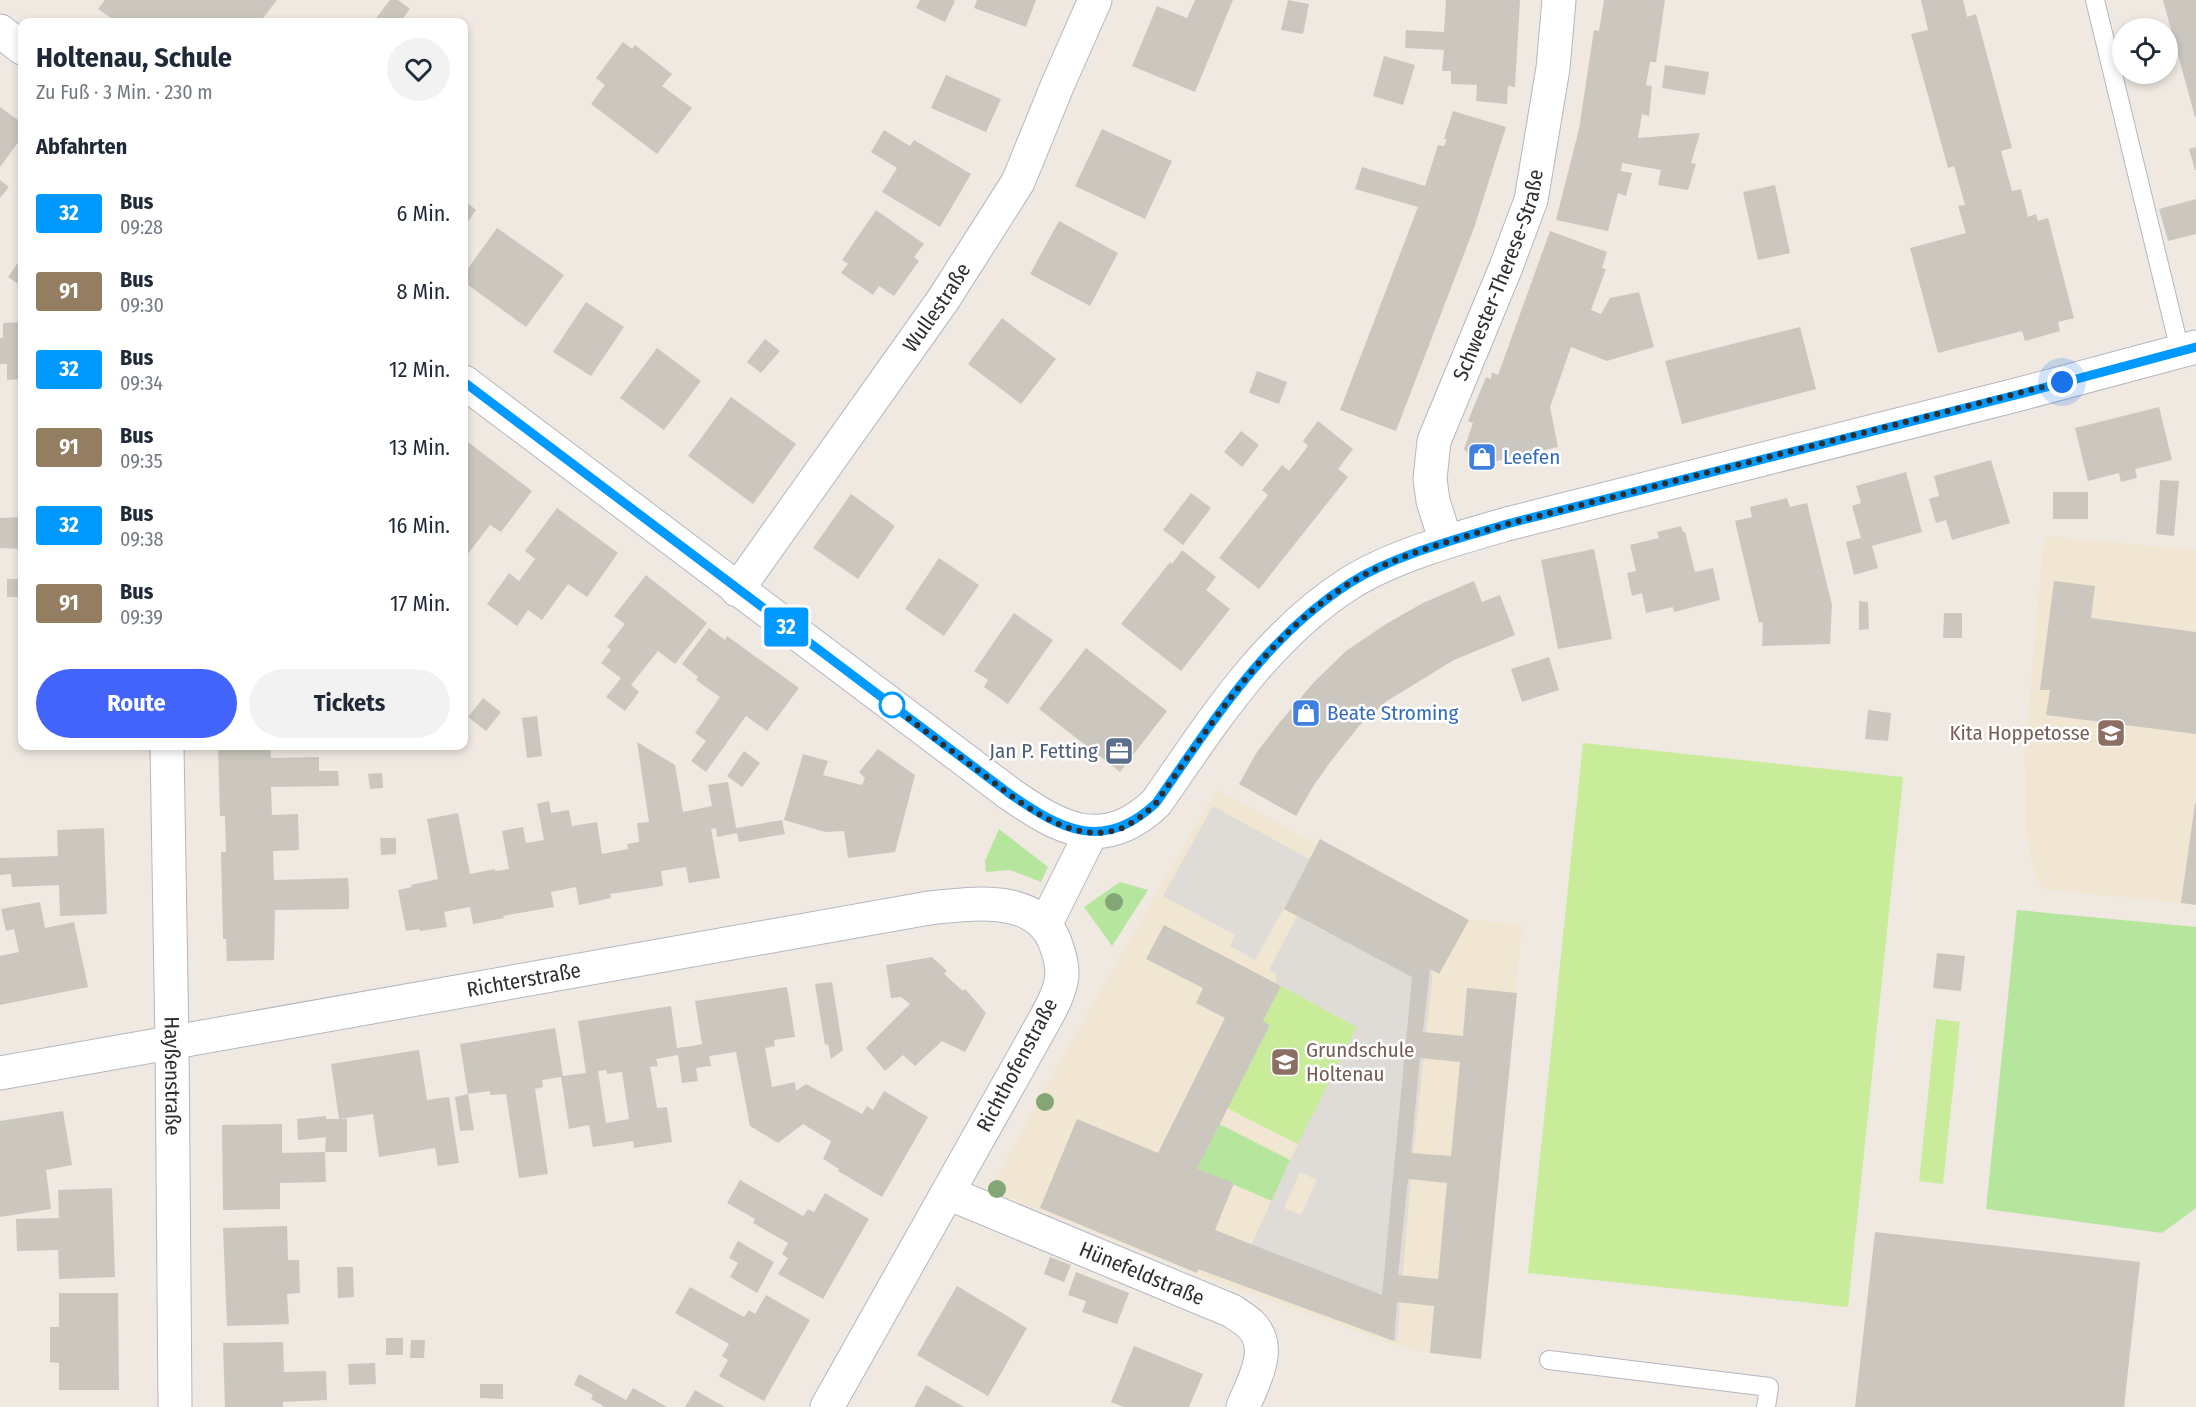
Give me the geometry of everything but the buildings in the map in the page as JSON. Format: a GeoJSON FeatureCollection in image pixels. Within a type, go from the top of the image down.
{"type":"FeatureCollection","features":[{"type":"Feature","properties":{"kind":"street","name":"Wullestraße"},"geometry":{"type":"LineString","coordinates":[[736,590],[943,300],[1018,182],[1095,0]]}},
{"type":"Feature","properties":{"kind":"street","name":"Schwester-Therese-Straße"},"geometry":{"type":"LineString","coordinates":[[1446,542],[1433,501],[1430,479],[1434,441],[1506,267],[1531,200],[1553,68],[1559,0]]}},
{"type":"Feature","properties":{"kind":"street"},"geometry":{"type":"LineString","coordinates":[[0,31],[18,45]]}},
{"type":"Feature","properties":{"kind":"street"},"geometry":{"type":"LineString","coordinates":[[468,385],[736,590],[1010,794],[1061,825],[1092,831],[1121,828],[1144,814],[1156,803],[1233,693],[1266,655],[1318,606],[1351,582],[1386,566],[1446,542],[1507,524],[2188,349]]}},
{"type":"Feature","properties":{"kind":"street","name":"Hayßenstraße"},"geometry":{"type":"LineString","coordinates":[[167,750],[175,1407]]}},
{"type":"Feature","properties":{"kind":"street"},"geometry":{"type":"LineString","coordinates":[[1045,925],[1092,831]]}},
{"type":"Feature","properties":{"kind":"street","name":"Richterstraße"},"geometry":{"type":"LineString","coordinates":[[0,1072],[929,908],[979,903],[1005,904],[1026,912],[1045,925]]}},
{"type":"Feature","properties":{"kind":"street","name":"Richthofenstraße"},"geometry":{"type":"LineString","coordinates":[[827,1407],[1056,995],[1062,976],[1060,958],[1054,938],[1045,925]]}},
{"type":"Feature","properties":{"kind":"street","name":"Hünefeldstraße"},"geometry":{"type":"LineString","coordinates":[[948,1193],[1232,1311],[1251,1324],[1262,1344],[1262,1357],[1243,1407]]}},
{"type":"Feature","properties":{"kind":"lane"},"geometry":{"type":"LineString","coordinates":[[2095,0],[2188,349]]}},
{"type":"Feature","properties":{"kind":"lane"},"geometry":{"type":"LineString","coordinates":[[1549,1360],[1768,1387],[1766,1407]]}},
{"type":"Feature","properties":{"kind":"shaded area","name":"Kita Hoppetosse"},"geometry":{"type":"Polygon","coordinates":[[[2044,536],[2196,550],[2196,793],[2181,903],[2043,889],[2035,875],[2027,840],[2025,752],[2044,536]]]}},
{"type":"Feature","properties":{"kind":"shaded area","name":"Grundschule Holtenau"},"geometry":{"type":"Polygon","coordinates":[[[1217,789],[1317,845],[1320,839],[1469,920],[1522,924],[1481,1359],[1430,1353],[1398,1346],[1200,1275],[990,1190],[1075,1035],[1217,789]]]}},
{"type":"Feature","properties":{"kind":"shaded area"},"geometry":{"type":"Polygon","coordinates":[[[1213,806],[1311,860],[1255,960],[1230,946],[1235,935],[1163,896],[1213,806]]]}},
{"type":"Feature","properties":{"kind":"shaded area"},"geometry":{"type":"Polygon","coordinates":[[[1297,916],[1325,932],[1334,916],[1433,971],[1412,1166],[1397,1342],[1380,1336],[1382,1311],[1251,1245],[1298,1144],[1357,1027],[1276,983],[1276,974],[1269,970],[1297,916]],[[1300,1172],[1284,1208],[1301,1215],[1317,1180],[1300,1172]]]}},
{"type":"Feature","properties":{"kind":"green space"},"geometry":{"type":"Polygon","coordinates":[[[1583,743],[1903,777],[1848,1307],[1528,1273],[1583,743]]]}},
{"type":"Feature","properties":{"kind":"green space"},"geometry":{"type":"Polygon","coordinates":[[[999,829],[1048,867],[1041,882],[1010,870],[986,872],[985,861],[999,829]]]}},
{"type":"Feature","properties":{"kind":"green space"},"geometry":{"type":"Polygon","coordinates":[[[1120,882],[1148,890],[1112,946],[1084,907],[1120,882]]]}},
{"type":"Feature","properties":{"kind":"green space"},"geometry":{"type":"Polygon","coordinates":[[[2017,910],[2196,927],[2196,1208],[2162,1233],[1986,1209],[2017,910]]]}},
{"type":"Feature","properties":{"kind":"green space"},"geometry":{"type":"Polygon","coordinates":[[[1281,986],[1357,1027],[1298,1144],[1227,1108],[1270,1025],[1263,1021],[1281,986]]]}},
{"type":"Feature","properties":{"kind":"green space"},"geometry":{"type":"Polygon","coordinates":[[[1936,1019],[1960,1022],[1943,1184],[1919,1181],[1936,1019]]]}},
{"type":"Feature","properties":{"kind":"green space"},"geometry":{"type":"Polygon","coordinates":[[[1219,1124],[1290,1160],[1272,1201],[1197,1169],[1219,1124]]]}},
{"type":"Feature","properties":{"kind":"bus line","name":"32"},"geometry":{"type":"LineString","coordinates":[[468,385],[736,590],[1010,794],[1061,825],[1078,830],[1107,831],[1133,822],[1156,803],[1233,693],[1290,630],[1351,582],[1386,566],[1446,542],[1507,524],[2196,347]]}},
{"type":"Feature","properties":{"kind":"place","name":"Leefen"},"geometry":{"type":"Point","coordinates":[1482,457]}},
{"type":"Feature","properties":{"kind":"place","name":"Beate Stroming"},"geometry":{"type":"Point","coordinates":[1306,713]}},
{"type":"Feature","properties":{"kind":"place","name":"Kita Hoppetosse"},"geometry":{"type":"Point","coordinates":[2111,733]}},
{"type":"Feature","properties":{"kind":"place","name":"Jan P. Fetting"},"geometry":{"type":"Point","coordinates":[1119,751]}},
{"type":"Feature","properties":{"kind":"place","name":"Grundschule Holtenau"},"geometry":{"type":"Point","coordinates":[1285,1062]}},
{"type":"Feature","properties":{"kind":"route"},"geometry":{"type":"LineString","coordinates":[[892,705],[1040,814],[1061,825],[1078,830],[1107,831],[1121,828],[1133,822],[1156,803],[1233,693],[1266,655],[1290,630],[1351,582],[1446,542],[1507,524],[2062,382]]}}]}
